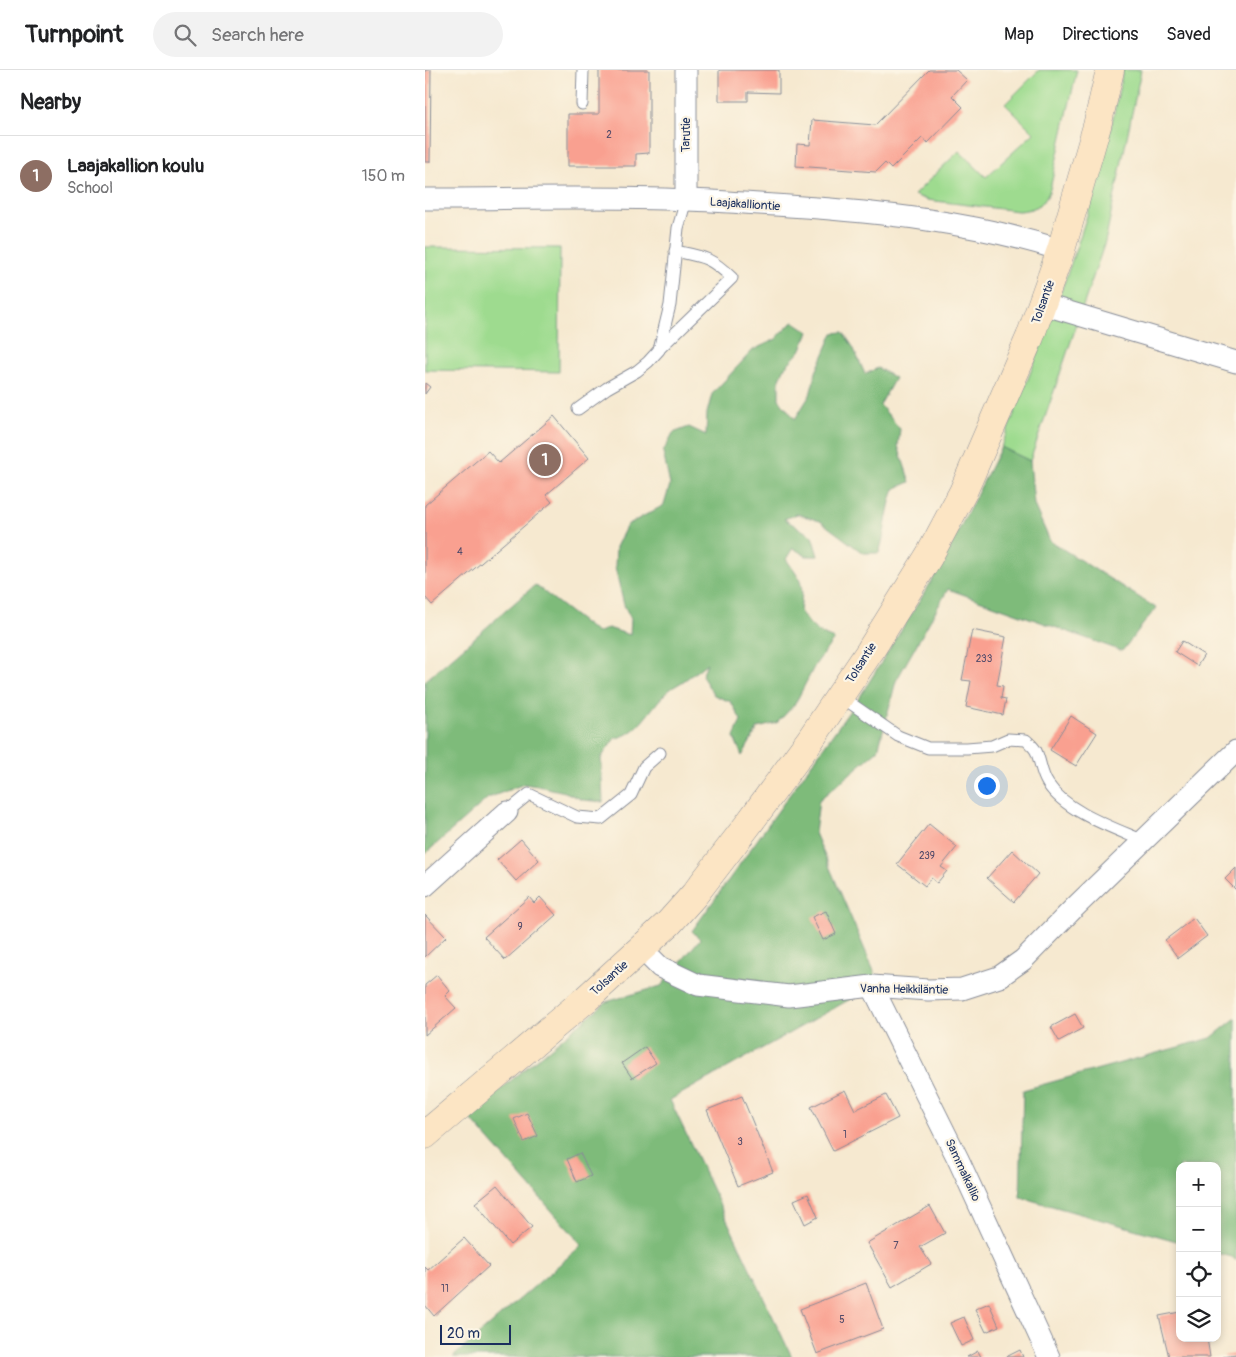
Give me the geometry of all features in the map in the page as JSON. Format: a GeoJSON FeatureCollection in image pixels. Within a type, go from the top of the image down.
{"type":"FeatureCollection","features":[{"type":"Feature","properties":{"kind":"street","name":"Tarutie"},"geometry":{"type":"LineString","coordinates":[[686,70],[686,200]]}},
{"type":"Feature","properties":{"kind":"street","name":"Tolsantie"},"geometry":{"type":"LineString","coordinates":[[425,1135],[557,1024],[669,923],[694,895],[810,740],[840,696],[929,556],[963,492],[1031,337],[1061,250],[1097,126],[1110,70]]}},
{"type":"Feature","properties":{"kind":"street","name":"Laajakalliontie"},"geometry":{"type":"LineString","coordinates":[[425,199],[632,198],[857,211],[948,224],[1023,238],[1061,250]]}},
{"type":"Feature","properties":{"kind":"street"},"geometry":{"type":"LineString","coordinates":[[1042,304],[1236,362]]}},
{"type":"Feature","properties":{"kind":"street","name":"Vanha Heikkiläntie"},"geometry":{"type":"LineString","coordinates":[[641,949],[660,967],[698,986],[789,996],[872,986],[928,990],[962,989],[999,977],[1023,960],[1236,751]]}},
{"type":"Feature","properties":{"kind":"street"},"geometry":{"type":"LineString","coordinates":[[425,886],[507,812]]}},
{"type":"Feature","properties":{"kind":"street","name":"Sammalkallio"},"geometry":{"type":"LineString","coordinates":[[872,986],[958,1159],[1049,1357]]}},
{"type":"Feature","properties":{"kind":"lane"},"geometry":{"type":"LineString","coordinates":[[582,104],[583,70]]}},
{"type":"Feature","properties":{"kind":"lane"},"geometry":{"type":"LineString","coordinates":[[659,350],[670,306],[677,228],[686,200]]}},
{"type":"Feature","properties":{"kind":"lane"},"geometry":{"type":"LineString","coordinates":[[578,409],[648,362],[732,278],[716,263],[703,257],[675,251]]}},
{"type":"Feature","properties":{"kind":"lane"},"geometry":{"type":"LineString","coordinates":[[840,696],[898,736],[928,748],[992,746],[1008,740],[1025,740],[1036,749],[1049,785],[1065,801],[1100,822],[1144,841]]}},
{"type":"Feature","properties":{"kind":"lane"},"geometry":{"type":"LineString","coordinates":[[507,812],[529,794],[577,817],[601,819],[631,795],[644,767],[660,752]]}},
{"type":"Feature","properties":{"kind":"green space"},"geometry":{"type":"Polygon","coordinates":[[[1039,70],[1077,70],[1050,189],[1042,203],[1029,210],[1018,211],[927,200],[914,195],[959,151],[986,177],[1034,133],[1005,104],[1039,70]]]}},
{"type":"Feature","properties":{"kind":"green space"},"geometry":{"type":"Polygon","coordinates":[[[1123,70],[1141,70],[1105,242],[1030,461],[1001,447],[1081,234],[1104,154],[1123,70]]]}},
{"type":"Feature","properties":{"kind":"green space"},"geometry":{"type":"Polygon","coordinates":[[[425,247],[560,248],[559,372],[425,370],[425,247]]]}},
{"type":"Feature","properties":{"kind":"green space"},"geometry":{"type":"Polygon","coordinates":[[[794,322],[809,332],[800,351],[785,367],[779,381],[779,399],[795,419],[810,395],[816,372],[833,333],[843,332],[853,347],[865,374],[878,368],[895,378],[880,405],[900,429],[898,446],[910,482],[894,489],[879,553],[863,553],[820,521],[797,514],[784,519],[812,536],[818,556],[806,556],[793,548],[786,559],[801,583],[800,611],[814,628],[834,639],[815,665],[795,704],[777,723],[758,728],[742,756],[734,737],[741,720],[731,702],[714,695],[702,676],[707,663],[665,694],[632,731],[624,736],[615,738],[601,758],[603,802],[583,800],[565,792],[524,784],[488,798],[425,854],[425,681],[535,585],[597,633],[608,628],[630,635],[631,619],[624,605],[615,567],[616,547],[627,525],[664,505],[670,485],[663,452],[673,433],[689,427],[706,435],[707,413],[712,394],[753,350],[776,339],[794,322]]]}},
{"type":"Feature","properties":{"kind":"green space"},"geometry":{"type":"Polygon","coordinates":[[[1001,447],[1030,461],[1034,505],[1050,541],[1156,608],[1122,651],[948,589],[896,681],[878,750],[819,800],[815,833],[879,983],[670,1100],[792,1357],[453,1357],[582,1245],[468,1116],[606,1002],[661,986],[700,939],[692,931],[861,695],[938,571],[1001,447]]]}},
{"type":"Feature","properties":{"kind":"green space"},"geometry":{"type":"Polygon","coordinates":[[[1236,1018],[1236,1261],[1232,1257],[1221,1254],[1221,1162],[1176,1162],[1176,1241],[1020,1197],[1023,1090],[1211,1038],[1236,1018]]]}},
{"type":"Feature","properties":{"kind":"building"},"geometry":{"type":"Polygon","coordinates":[[[425,70],[431,70],[430,162],[425,162],[425,70]]]}},
{"type":"Feature","properties":{"kind":"building"},"geometry":{"type":"Polygon","coordinates":[[[599,70],[649,70],[649,153],[636,154],[636,166],[568,166],[568,114],[599,114],[599,70]]]}},
{"type":"Feature","properties":{"kind":"building"},"geometry":{"type":"Polygon","coordinates":[[[719,70],[779,70],[779,93],[748,92],[748,101],[719,101],[719,70]]]}},
{"type":"Feature","properties":{"kind":"building"},"geometry":{"type":"Polygon","coordinates":[[[929,70],[956,70],[967,80],[952,96],[963,107],[928,143],[922,138],[891,169],[885,163],[876,172],[796,166],[797,144],[810,145],[812,120],[875,125],[929,70]]]}},
{"type":"Feature","properties":{"kind":"building"},"geometry":{"type":"Polygon","coordinates":[[[425,383],[430,387],[425,394],[425,383]]]}},
{"type":"Feature","properties":{"kind":"building"},"geometry":{"type":"Polygon","coordinates":[[[554,416],[589,458],[546,495],[552,502],[432,605],[425,597],[425,505],[488,451],[499,463],[554,416]]]}},
{"type":"Feature","properties":{"kind":"building"},"geometry":{"type":"Polygon","coordinates":[[[972,630],[1006,637],[997,685],[1003,686],[1001,698],[1006,699],[1003,715],[966,707],[971,681],[962,680],[972,630]]]}},
{"type":"Feature","properties":{"kind":"building"},"geometry":{"type":"Polygon","coordinates":[[[1182,641],[1204,655],[1197,666],[1175,652],[1182,641]]]}},
{"type":"Feature","properties":{"kind":"building"},"geometry":{"type":"Polygon","coordinates":[[[1071,716],[1097,733],[1076,766],[1050,750],[1071,716]]]}},
{"type":"Feature","properties":{"kind":"building"},"geometry":{"type":"Polygon","coordinates":[[[929,824],[957,847],[941,867],[947,871],[937,883],[931,878],[925,886],[897,864],[929,824]]]}},
{"type":"Feature","properties":{"kind":"building"},"geometry":{"type":"Polygon","coordinates":[[[521,839],[539,860],[516,881],[497,860],[521,839]]]}},
{"type":"Feature","properties":{"kind":"building"},"geometry":{"type":"Polygon","coordinates":[[[1012,850],[1038,874],[1014,902],[987,878],[1012,850]]]}},
{"type":"Feature","properties":{"kind":"building"},"geometry":{"type":"Polygon","coordinates":[[[1236,868],[1236,890],[1225,879],[1236,868]]]}},
{"type":"Feature","properties":{"kind":"building"},"geometry":{"type":"Polygon","coordinates":[[[529,897],[534,903],[540,897],[556,915],[505,960],[484,937],[529,897]]]}},
{"type":"Feature","properties":{"kind":"building"},"geometry":{"type":"Polygon","coordinates":[[[826,911],[836,934],[823,940],[812,917],[826,911]]]}},
{"type":"Feature","properties":{"kind":"building"},"geometry":{"type":"Polygon","coordinates":[[[425,915],[446,937],[425,957],[425,915]]]}},
{"type":"Feature","properties":{"kind":"building"},"geometry":{"type":"Polygon","coordinates":[[[1194,918],[1207,936],[1178,958],[1165,940],[1194,918]]]}},
{"type":"Feature","properties":{"kind":"building"},"geometry":{"type":"Polygon","coordinates":[[[437,975],[450,991],[445,996],[456,1008],[425,1035],[425,985],[437,975]]]}},
{"type":"Feature","properties":{"kind":"building"},"geometry":{"type":"Polygon","coordinates":[[[1075,1014],[1083,1028],[1059,1041],[1051,1027],[1075,1014]]]}},
{"type":"Feature","properties":{"kind":"building"},"geometry":{"type":"Polygon","coordinates":[[[645,1047],[656,1063],[632,1078],[622,1063],[645,1047]]]}},
{"type":"Feature","properties":{"kind":"building"},"geometry":{"type":"Polygon","coordinates":[[[845,1090],[855,1110],[886,1095],[898,1118],[833,1151],[811,1107],[845,1090]]]}},
{"type":"Feature","properties":{"kind":"building"},"geometry":{"type":"Polygon","coordinates":[[[742,1096],[773,1172],[738,1186],[707,1110],[742,1096]]]}},
{"type":"Feature","properties":{"kind":"building"},"geometry":{"type":"Polygon","coordinates":[[[527,1113],[538,1136],[524,1142],[514,1119],[527,1113]]]}},
{"type":"Feature","properties":{"kind":"building"},"geometry":{"type":"Polygon","coordinates":[[[580,1153],[591,1176],[577,1182],[567,1159],[580,1153]]]}},
{"type":"Feature","properties":{"kind":"building"},"geometry":{"type":"Polygon","coordinates":[[[497,1185],[532,1227],[510,1245],[475,1203],[497,1185]]]}},
{"type":"Feature","properties":{"kind":"building"},"geometry":{"type":"Polygon","coordinates":[[[808,1194],[818,1217],[805,1224],[794,1200],[808,1194]]]}},
{"type":"Feature","properties":{"kind":"building"},"geometry":{"type":"Polygon","coordinates":[[[930,1206],[945,1233],[920,1247],[931,1264],[892,1287],[867,1243],[930,1206]]]}},
{"type":"Feature","properties":{"kind":"building"},"geometry":{"type":"Polygon","coordinates":[[[464,1238],[489,1266],[434,1316],[425,1305],[425,1267],[428,1270],[464,1238]]]}},
{"type":"Feature","properties":{"kind":"building"},"geometry":{"type":"Polygon","coordinates":[[[866,1283],[883,1329],[817,1354],[800,1309],[866,1283]]]}},
{"type":"Feature","properties":{"kind":"building"},"geometry":{"type":"Polygon","coordinates":[[[989,1303],[999,1326],[986,1332],[975,1309],[989,1303]]]}},
{"type":"Feature","properties":{"kind":"building"},"geometry":{"type":"Polygon","coordinates":[[[1176,1313],[1176,1342],[1208,1342],[1210,1357],[1169,1357],[1159,1316],[1176,1313]]]}},
{"type":"Feature","properties":{"kind":"building"},"geometry":{"type":"Polygon","coordinates":[[[964,1317],[974,1340],[961,1346],[950,1323],[964,1317]]]}},
{"type":"Feature","properties":{"kind":"building"},"geometry":{"type":"Polygon","coordinates":[[[1020,1350],[1023,1357],[1006,1357],[1020,1350]]]}},
{"type":"Feature","properties":{"kind":"building"},"geometry":{"type":"Polygon","coordinates":[[[978,1351],[981,1357],[967,1357],[978,1351]]]}},
{"type":"Feature","properties":{"kind":"building"},"geometry":{"type":"Polygon","coordinates":[[[1236,1354],[1236,1357],[1224,1357],[1224,1356],[1236,1354]]]}},
{"type":"Feature","properties":{"kind":"place","name":"Laajakallion koulu"},"geometry":{"type":"Point","coordinates":[545,460]}}]}
